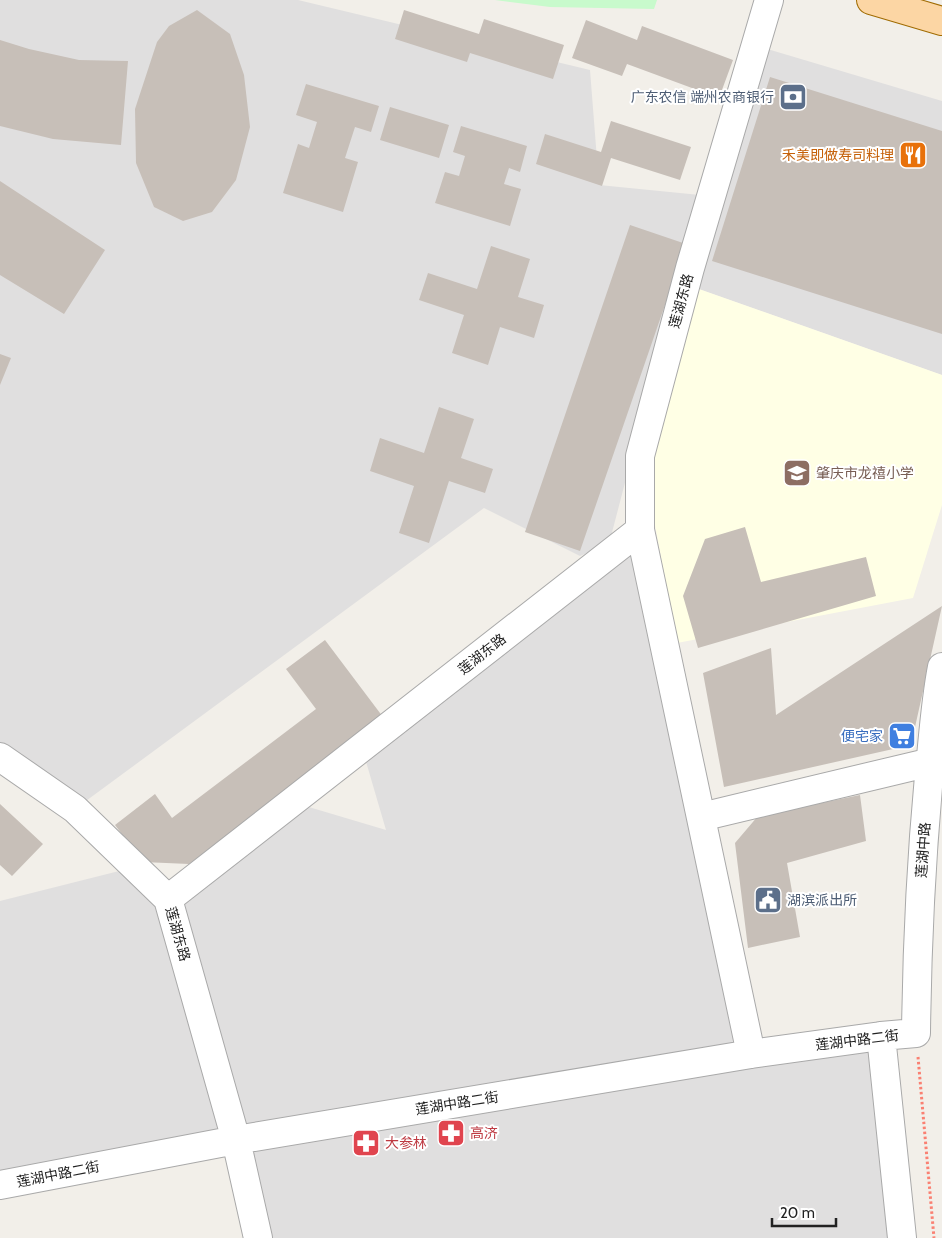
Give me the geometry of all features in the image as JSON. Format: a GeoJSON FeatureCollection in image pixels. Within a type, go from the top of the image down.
{"type":"FeatureCollection","features":[{"type":"Feature","properties":{"kind":"main road"},"geometry":{"type":"LineString","coordinates":[[871,0],[942,20]]}},
{"type":"Feature","properties":{"kind":"street","name":"莲湖东路"},"geometry":{"type":"LineString","coordinates":[[258,1238],[236,1140],[168,899],[640,530],[640,456],[690,268],[769,0]]}},
{"type":"Feature","properties":{"kind":"street"},"geometry":{"type":"LineString","coordinates":[[640,530],[751,1054]]}},
{"type":"Feature","properties":{"kind":"street","name":"莲湖中路"},"geometry":{"type":"LineString","coordinates":[[916,1033],[917,943],[930,762],[937,691],[942,667]]}},
{"type":"Feature","properties":{"kind":"street"},"geometry":{"type":"LineString","coordinates":[[0,758],[74,809],[168,899]]}},
{"type":"Feature","properties":{"kind":"street"},"geometry":{"type":"LineString","coordinates":[[701,817],[930,762]]}},
{"type":"Feature","properties":{"kind":"street","name":"莲湖中路二街"},"geometry":{"type":"LineString","coordinates":[[0,1185],[236,1140],[751,1054],[916,1033]]}},
{"type":"Feature","properties":{"kind":"street"},"geometry":{"type":"LineString","coordinates":[[881,1036],[902,1238]]}},
{"type":"Feature","properties":{"kind":"path"},"geometry":{"type":"LineString","coordinates":[[916,1033],[934,1238]]}},
{"type":"Feature","properties":{"kind":"shaded area"},"geometry":{"type":"Polygon","coordinates":[[[0,0],[298,0],[590,70],[599,185],[700,195],[609,544],[580,556],[484,508],[75,809],[0,757],[0,0]]]}},
{"type":"Feature","properties":{"kind":"shaded area"},"geometry":{"type":"Polygon","coordinates":[[[764,48],[942,101],[942,375],[696,288],[764,48]]]}},
{"type":"Feature","properties":{"kind":"shaded area","name":"肇庆市龙禧小学"},"geometry":{"type":"Polygon","coordinates":[[[696,288],[942,375],[942,505],[913,598],[677,643],[655,525],[651,440],[696,288]]]}},
{"type":"Feature","properties":{"kind":"shaded area"},"geometry":{"type":"Polygon","coordinates":[[[640,530],[751,1053],[881,1036],[902,1238],[258,1238],[236,1140],[0,1185],[0,901],[135,867],[169,899],[292,802],[386,830],[362,748],[640,530]]]}},
{"type":"Feature","properties":{"kind":"green space"},"geometry":{"type":"Polygon","coordinates":[[[495,0],[657,0],[654,9],[550,7],[495,0]]]}},
{"type":"Feature","properties":{"kind":"building"},"geometry":{"type":"Polygon","coordinates":[[[197,10],[230,34],[244,75],[250,127],[236,180],[212,212],[183,221],[154,207],[136,163],[135,109],[157,42],[169,26],[197,10]]]}},
{"type":"Feature","properties":{"kind":"building"},"geometry":{"type":"Polygon","coordinates":[[[404,10],[479,34],[484,19],[564,45],[553,79],[470,53],[467,62],[395,39],[404,10]]]}},
{"type":"Feature","properties":{"kind":"building"},"geometry":{"type":"Polygon","coordinates":[[[586,20],[637,40],[642,26],[733,60],[719,98],[627,64],[622,76],[572,58],[586,20]]]}},
{"type":"Feature","properties":{"kind":"building"},"geometry":{"type":"Polygon","coordinates":[[[0,40],[29,49],[79,60],[128,61],[121,145],[53,139],[0,126],[0,40]]]}},
{"type":"Feature","properties":{"kind":"building"},"geometry":{"type":"Polygon","coordinates":[[[770,77],[942,131],[942,334],[712,261],[770,77]]]}},
{"type":"Feature","properties":{"kind":"building"},"geometry":{"type":"Polygon","coordinates":[[[306,84],[379,106],[371,132],[355,127],[345,158],[358,162],[343,212],[283,193],[298,144],[309,148],[317,122],[296,115],[306,84]]]}},
{"type":"Feature","properties":{"kind":"building"},"geometry":{"type":"Polygon","coordinates":[[[390,107],[449,125],[439,158],[380,140],[390,107]]]}},
{"type":"Feature","properties":{"kind":"building"},"geometry":{"type":"Polygon","coordinates":[[[611,121],[691,147],[680,180],[611,158],[602,186],[536,164],[545,134],[601,152],[611,121]]]}},
{"type":"Feature","properties":{"kind":"building"},"geometry":{"type":"Polygon","coordinates":[[[461,126],[527,146],[520,172],[509,168],[504,184],[521,189],[510,226],[435,203],[445,172],[459,176],[465,156],[453,152],[461,126]]]}},
{"type":"Feature","properties":{"kind":"building"},"geometry":{"type":"Polygon","coordinates":[[[0,181],[105,250],[64,314],[0,275],[0,181]]]}},
{"type":"Feature","properties":{"kind":"building"},"geometry":{"type":"Polygon","coordinates":[[[630,225],[686,244],[580,551],[525,532],[630,225]]]}},
{"type":"Feature","properties":{"kind":"building"},"geometry":{"type":"Polygon","coordinates":[[[491,246],[530,259],[518,297],[544,305],[534,338],[500,327],[488,365],[452,353],[464,315],[419,300],[428,273],[477,289],[491,246]]]}},
{"type":"Feature","properties":{"kind":"building"},"geometry":{"type":"Polygon","coordinates":[[[0,354],[11,358],[0,385],[0,354]]]}},
{"type":"Feature","properties":{"kind":"building"},"geometry":{"type":"Polygon","coordinates":[[[439,407],[474,419],[461,458],[493,469],[485,493],[449,481],[429,543],[399,533],[414,486],[370,471],[380,438],[424,453],[439,407]]]}},
{"type":"Feature","properties":{"kind":"building"},"geometry":{"type":"Polygon","coordinates":[[[745,527],[761,582],[866,557],[876,596],[698,648],[683,596],[705,539],[745,527]]]}},
{"type":"Feature","properties":{"kind":"building"},"geometry":{"type":"Polygon","coordinates":[[[942,606],[911,745],[724,787],[703,673],[771,648],[776,715],[942,606]]]}},
{"type":"Feature","properties":{"kind":"building"},"geometry":{"type":"Polygon","coordinates":[[[325,640],[383,717],[189,864],[143,862],[115,825],[155,794],[172,818],[316,709],[286,669],[325,640]]]}},
{"type":"Feature","properties":{"kind":"building","name":"湖滨派出所"},"geometry":{"type":"Polygon","coordinates":[[[860,795],[866,841],[787,863],[800,937],[748,948],[735,843],[758,816],[860,795]]]}},
{"type":"Feature","properties":{"kind":"building"},"geometry":{"type":"Polygon","coordinates":[[[0,804],[43,844],[12,876],[0,865],[0,804]]]}},
{"type":"Feature","properties":{"kind":"place","name":"广东农信 端州农商银行"},"geometry":{"type":"Point","coordinates":[793,97]}},
{"type":"Feature","properties":{"kind":"place","name":"禾美即做寿司料理"},"geometry":{"type":"Point","coordinates":[913,155]}},
{"type":"Feature","properties":{"kind":"place","name":"肇庆市龙禧小学"},"geometry":{"type":"Point","coordinates":[797,473]}},
{"type":"Feature","properties":{"kind":"place","name":"便宅家"},"geometry":{"type":"Point","coordinates":[902,736]}},
{"type":"Feature","properties":{"kind":"place","name":"湖滨派出所"},"geometry":{"type":"Point","coordinates":[768,900]}},
{"type":"Feature","properties":{"kind":"place","name":"高济"},"geometry":{"type":"Point","coordinates":[451,1133]}},
{"type":"Feature","properties":{"kind":"place","name":"大参林"},"geometry":{"type":"Point","coordinates":[366,1143]}}]}
